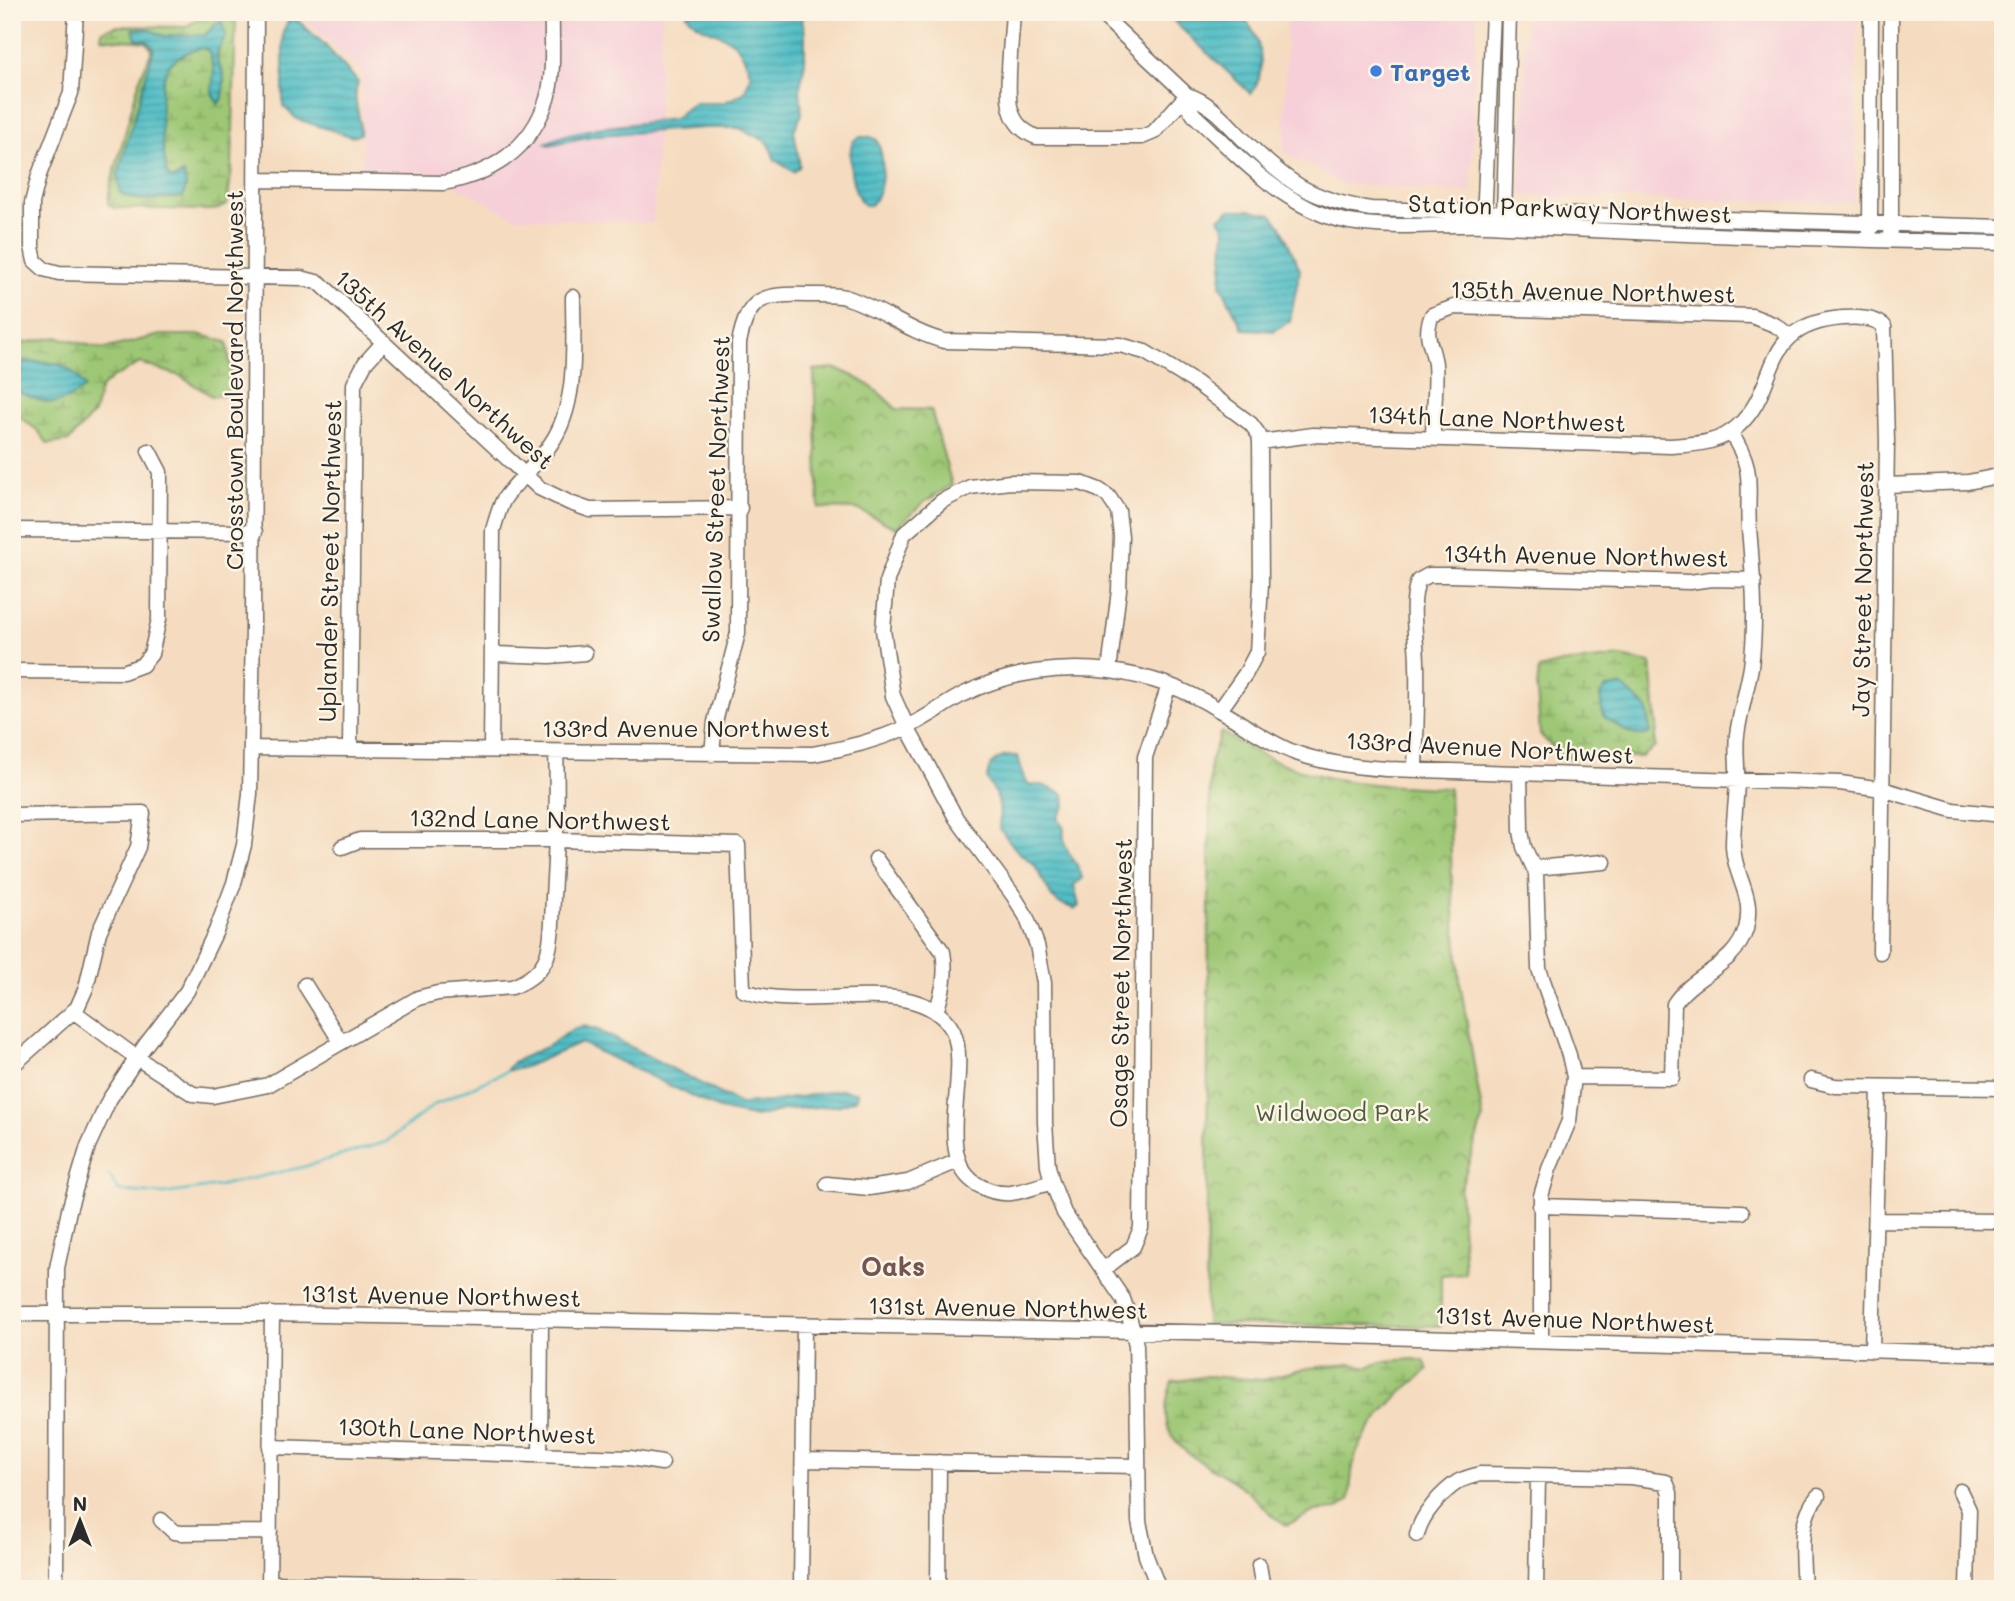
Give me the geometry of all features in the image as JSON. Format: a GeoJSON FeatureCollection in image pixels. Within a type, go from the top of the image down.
{"type":"FeatureCollection","features":[{"type":"Feature","properties":{"kind":"street","name":"135th Avenue Northwest"},"geometry":{"type":"LineString","coordinates":[[76,12],[71,93],[39,175],[32,203],[32,247],[35,261],[44,269],[59,273],[301,278],[320,283],[539,488],[590,510],[740,508]]}},
{"type":"Feature","properties":{"kind":"street","name":"Crosstown Boulevard Northwest"},"geometry":{"type":"LineString","coordinates":[[56,1589],[57,1268],[69,1210],[88,1146],[109,1100],[187,990],[216,931],[234,883],[244,845],[250,794],[251,748],[257,12]]}},
{"type":"Feature","properties":{"kind":"street"},"geometry":{"type":"LineString","coordinates":[[257,180],[443,183],[468,178],[493,167],[519,146],[538,121],[547,98],[551,72],[552,12]]}},
{"type":"Feature","properties":{"kind":"street"},"geometry":{"type":"LineString","coordinates":[[1013,12],[1010,108],[1018,125],[1026,133],[1036,137],[1142,137],[1154,132],[1187,95]]}},
{"type":"Feature","properties":{"kind":"street","name":"Station Parkway Northwest"},"geometry":{"type":"LineString","coordinates":[[1099,12],[1187,95],[1200,99],[1256,153],[1293,183],[1311,194],[1340,205],[1395,217],[2003,243]]}},
{"type":"Feature","properties":{"kind":"street"},"geometry":{"type":"LineString","coordinates":[[1484,219],[1493,12]]}},
{"type":"Feature","properties":{"kind":"street"},"geometry":{"type":"LineString","coordinates":[[1504,220],[1509,12]]}},
{"type":"Feature","properties":{"kind":"street"},"geometry":{"type":"LineString","coordinates":[[1870,239],[1871,12]]}},
{"type":"Feature","properties":{"kind":"street"},"geometry":{"type":"LineString","coordinates":[[1891,12],[1892,240]]}},
{"type":"Feature","properties":{"kind":"street","name":"Station Parkway Northwest"},"geometry":{"type":"LineString","coordinates":[[1504,220],[1870,222],[2003,227]]}},
{"type":"Feature","properties":{"kind":"street","name":"Swallow Street Northwest"},"geometry":{"type":"LineString","coordinates":[[712,754],[715,722],[738,633],[739,342],[743,320],[750,308],[764,299],[778,294],[843,296],[920,335],[944,341],[1120,345],[1145,352],[1196,383],[1251,424],[1259,435],[1259,442]]}},
{"type":"Feature","properties":{"kind":"street"},"geometry":{"type":"LineString","coordinates":[[491,750],[494,654],[493,530],[503,501],[551,444],[563,419],[569,398],[573,297]]}},
{"type":"Feature","properties":{"kind":"street","name":"135th Avenue Northwest"},"geometry":{"type":"LineString","coordinates":[[1433,438],[1435,364],[1428,342],[1427,327],[1432,315],[1441,310],[1454,307],[1752,316],[1774,325],[1790,336]]}},
{"type":"Feature","properties":{"kind":"street","name":"Jay Street Northwest"},"geometry":{"type":"LineString","coordinates":[[1790,336],[1807,325],[1845,317],[1870,318],[1884,326],[1886,485],[1880,952]]}},
{"type":"Feature","properties":{"kind":"street"},"geometry":{"type":"LineString","coordinates":[[1574,1077],[1672,1078],[1674,1004],[1679,996],[1724,963],[1738,946],[1746,930],[1748,894],[1733,850],[1737,780],[1736,738],[1750,668],[1754,580],[1749,526],[1750,479],[1743,451],[1730,432],[1738,426],[1758,397],[1769,367],[1790,336]]}},
{"type":"Feature","properties":{"kind":"street","name":"Uplander Street Northwest"},"geometry":{"type":"LineString","coordinates":[[350,748],[354,384],[365,363],[384,342]]}},
{"type":"Feature","properties":{"kind":"street","name":"134th Lane Northwest"},"geometry":{"type":"LineString","coordinates":[[1259,442],[1313,436],[1671,446],[1701,444],[1724,437],[1730,432]]}},
{"type":"Feature","properties":{"kind":"street"},"geometry":{"type":"LineString","coordinates":[[1220,710],[1247,673],[1257,652],[1262,584],[1259,442]]}},
{"type":"Feature","properties":{"kind":"street"},"geometry":{"type":"LineString","coordinates":[[12,671],[123,672],[142,665],[151,654],[159,619],[160,472],[149,451]]}},
{"type":"Feature","properties":{"kind":"street"},"geometry":{"type":"LineString","coordinates":[[1886,485],[1968,482],[2003,475]]}},
{"type":"Feature","properties":{"kind":"street"},"geometry":{"type":"LineString","coordinates":[[1109,671],[1119,590],[1121,536],[1118,511],[1108,496],[1081,483],[1010,482],[970,487],[925,514],[904,534],[887,580],[883,629],[893,696],[956,818],[1026,916],[1037,945],[1044,983],[1046,1147],[1052,1182],[1064,1213],[1123,1299],[1133,1331],[1137,1379],[1139,1521],[1141,1539],[1155,1587]]}},
{"type":"Feature","properties":{"kind":"street"},"geometry":{"type":"LineString","coordinates":[[12,530],[254,532]]}},
{"type":"Feature","properties":{"kind":"street","name":"134th Avenue Northwest"},"geometry":{"type":"LineString","coordinates":[[1415,769],[1418,686],[1413,621],[1418,581],[1429,575],[1690,582],[1711,579],[1754,580]]}},
{"type":"Feature","properties":{"kind":"street"},"geometry":{"type":"LineString","coordinates":[[494,654],[550,656],[585,653]]}},
{"type":"Feature","properties":{"kind":"street","name":"133rd Avenue Northwest"},"geometry":{"type":"LineString","coordinates":[[251,748],[813,754],[859,745],[907,727],[964,694],[1006,679],[1046,671],[1109,671],[1169,685],[1220,710],[1277,744],[1310,757],[1346,765],[1387,769],[1840,783],[1882,789],[1954,810],[2003,815]]}},
{"type":"Feature","properties":{"kind":"street","name":"Osage Street Northwest"},"geometry":{"type":"LineString","coordinates":[[1104,1269],[1133,1247],[1141,1228],[1145,757],[1169,685]]}},
{"type":"Feature","properties":{"kind":"street"},"geometry":{"type":"LineString","coordinates":[[73,1011],[137,1058],[193,1094],[213,1096],[268,1085],[418,999],[438,993],[513,987],[533,975],[547,958],[551,942],[556,752]]}},
{"type":"Feature","properties":{"kind":"street"},"geometry":{"type":"LineString","coordinates":[[1520,773],[1521,831],[1524,847],[1534,868],[1539,913],[1539,969],[1574,1077],[1569,1121],[1549,1169],[1540,1206],[1541,1340]]}},
{"type":"Feature","properties":{"kind":"street"},"geometry":{"type":"LineString","coordinates":[[12,815],[143,813],[138,847],[102,923],[86,988],[73,1011],[12,1066]]}},
{"type":"Feature","properties":{"kind":"street","name":"132nd Lane Northwest"},"geometry":{"type":"LineString","coordinates":[[342,847],[360,840],[555,840],[738,845],[743,990],[783,998],[905,999],[920,1002],[936,1012]]}},
{"type":"Feature","properties":{"kind":"street"},"geometry":{"type":"LineString","coordinates":[[876,859],[943,952],[946,969],[936,1012],[947,1021],[954,1033],[958,1053],[956,1151],[962,1171],[983,1188],[996,1192],[1021,1191],[1052,1182]]}},
{"type":"Feature","properties":{"kind":"street"},"geometry":{"type":"LineString","coordinates":[[1534,868],[1604,862]]}},
{"type":"Feature","properties":{"kind":"street"},"geometry":{"type":"LineString","coordinates":[[306,985],[341,1042]]}},
{"type":"Feature","properties":{"kind":"street"},"geometry":{"type":"LineString","coordinates":[[1811,1080],[1835,1086],[2003,1088]]}},
{"type":"Feature","properties":{"kind":"street"},"geometry":{"type":"LineString","coordinates":[[1872,1351],[1879,1087]]}},
{"type":"Feature","properties":{"kind":"street"},"geometry":{"type":"LineString","coordinates":[[827,1184],[869,1188],[908,1182],[958,1161]]}},
{"type":"Feature","properties":{"kind":"street"},"geometry":{"type":"LineString","coordinates":[[1540,1206],[1742,1212]]}},
{"type":"Feature","properties":{"kind":"street"},"geometry":{"type":"LineString","coordinates":[[1876,1220],[2003,1222]]}},
{"type":"Feature","properties":{"kind":"street","name":"131st Avenue Northwest"},"geometry":{"type":"LineString","coordinates":[[12,1314],[272,1314],[1133,1331],[2003,1354]]}},
{"type":"Feature","properties":{"kind":"street"},"geometry":{"type":"LineString","coordinates":[[272,1314],[270,1586],[613,1589]]}},
{"type":"Feature","properties":{"kind":"street"},"geometry":{"type":"LineString","coordinates":[[540,1454],[541,1320]]}},
{"type":"Feature","properties":{"kind":"street"},"geometry":{"type":"LineString","coordinates":[[801,1589],[804,1326]]}},
{"type":"Feature","properties":{"kind":"street","name":"130th Lane Northwest"},"geometry":{"type":"LineString","coordinates":[[270,1447],[540,1454],[630,1458],[662,1463]]}},
{"type":"Feature","properties":{"kind":"street"},"geometry":{"type":"LineString","coordinates":[[803,1460],[1138,1466]]}},
{"type":"Feature","properties":{"kind":"street"},"geometry":{"type":"LineString","coordinates":[[938,1589],[939,1462]]}},
{"type":"Feature","properties":{"kind":"street"},"geometry":{"type":"LineString","coordinates":[[1417,1535],[1419,1526],[1446,1491],[1461,1480],[1480,1474],[1651,1479],[1666,1482],[1670,1493],[1670,1589]]}},
{"type":"Feature","properties":{"kind":"street"},"geometry":{"type":"LineString","coordinates":[[1535,1589],[1538,1476]]}},
{"type":"Feature","properties":{"kind":"street"},"geometry":{"type":"LineString","coordinates":[[1961,1491],[1969,1510],[1967,1589]]}},
{"type":"Feature","properties":{"kind":"street"},"geometry":{"type":"LineString","coordinates":[[1804,1589],[1805,1515],[1818,1496]]}},
{"type":"Feature","properties":{"kind":"street"},"geometry":{"type":"LineString","coordinates":[[161,1520],[174,1532],[182,1533],[270,1532]]}},
{"type":"Feature","properties":{"kind":"street"},"geometry":{"type":"LineString","coordinates":[[1259,1565],[1263,1589]]}},
{"type":"Feature","properties":{"kind":"shaded area"},"geometry":{"type":"Polygon","coordinates":[[[297,12],[662,12],[653,223],[514,217],[460,188],[439,173],[362,170],[362,72],[297,12]]]}},
{"type":"Feature","properties":{"kind":"shaded area","name":"Target"},"geometry":{"type":"Polygon","coordinates":[[[1287,12],[1477,12],[1471,192],[1343,184],[1284,152],[1287,12]]]}},
{"type":"Feature","properties":{"kind":"shaded area"},"geometry":{"type":"Polygon","coordinates":[[[1526,12],[1857,12],[1855,203],[1520,196],[1526,12]]]}},
{"type":"Feature","properties":{"kind":"green space"},"geometry":{"type":"Polygon","coordinates":[[[211,12],[236,12],[232,168],[227,204],[209,210],[113,208],[108,204],[110,188],[140,78],[152,50],[146,42],[101,38],[102,31],[115,26],[185,27],[211,12]]]}},
{"type":"Feature","properties":{"kind":"green space"},"geometry":{"type":"Polygon","coordinates":[[[160,335],[202,335],[227,342],[233,384],[225,396],[212,396],[180,376],[140,363],[112,378],[100,389],[94,413],[69,441],[48,444],[37,430],[12,411],[12,345],[57,337],[104,349],[160,335]]]}},
{"type":"Feature","properties":{"kind":"green space"},"geometry":{"type":"Polygon","coordinates":[[[834,368],[868,384],[896,409],[931,410],[952,485],[923,503],[896,528],[857,509],[819,508],[814,370],[834,368]]]}},
{"type":"Feature","properties":{"kind":"green space"},"geometry":{"type":"Polygon","coordinates":[[[1621,657],[1651,663],[1657,726],[1655,747],[1642,757],[1562,758],[1540,734],[1537,689],[1539,669],[1561,663],[1621,657]]]}},
{"type":"Feature","properties":{"kind":"green space","name":"Wildwood Park"},"geometry":{"type":"Polygon","coordinates":[[[1221,732],[1277,762],[1330,778],[1386,785],[1449,788],[1452,885],[1460,982],[1483,1118],[1460,1190],[1465,1273],[1441,1275],[1441,1326],[1206,1324],[1210,762],[1221,732]]]}},
{"type":"Feature","properties":{"kind":"green space"},"geometry":{"type":"Polygon","coordinates":[[[1385,1361],[1424,1361],[1429,1370],[1388,1406],[1363,1440],[1354,1463],[1349,1501],[1336,1509],[1315,1511],[1287,1525],[1246,1490],[1184,1450],[1173,1438],[1167,1423],[1166,1405],[1172,1382],[1207,1376],[1263,1380],[1308,1368],[1351,1364],[1368,1367],[1385,1361]]]}},
{"type":"Feature","properties":{"kind":"water"},"geometry":{"type":"Polygon","coordinates":[[[686,12],[800,12],[805,32],[805,62],[800,87],[802,114],[794,130],[800,166],[794,172],[775,160],[768,142],[739,128],[596,135],[549,145],[545,143],[569,134],[598,128],[674,119],[693,103],[723,103],[744,93],[751,75],[739,48],[730,40],[696,23],[686,12]]]}},
{"type":"Feature","properties":{"kind":"water"},"geometry":{"type":"Polygon","coordinates":[[[1164,12],[1236,12],[1245,20],[1256,39],[1261,62],[1257,84],[1251,94],[1164,12]]]}},
{"type":"Feature","properties":{"kind":"water"},"geometry":{"type":"Polygon","coordinates":[[[289,19],[296,19],[324,44],[358,82],[356,103],[360,134],[353,137],[297,119],[283,106],[283,32],[289,19]]]}},
{"type":"Feature","properties":{"kind":"water"},"geometry":{"type":"Polygon","coordinates":[[[222,22],[226,36],[218,50],[217,58],[224,73],[223,98],[218,104],[212,93],[214,69],[209,51],[203,48],[180,56],[172,62],[162,87],[161,118],[167,175],[173,179],[184,174],[186,186],[183,197],[150,200],[126,196],[120,192],[118,174],[154,48],[147,41],[136,39],[133,29],[148,29],[164,36],[205,35],[217,23],[222,22]]]}},
{"type":"Feature","properties":{"kind":"water"},"geometry":{"type":"Polygon","coordinates":[[[860,137],[877,140],[881,156],[881,182],[871,205],[864,205],[860,199],[851,174],[851,148],[853,141],[860,137]]]}},
{"type":"Feature","properties":{"kind":"water"},"geometry":{"type":"Polygon","coordinates":[[[1230,210],[1271,214],[1281,226],[1300,270],[1290,321],[1274,331],[1243,329],[1221,285],[1225,229],[1219,218],[1230,210]]]}},
{"type":"Feature","properties":{"kind":"water"},"geometry":{"type":"Polygon","coordinates":[[[12,361],[45,362],[63,366],[78,378],[85,388],[57,402],[42,401],[12,390],[12,361]]]}},
{"type":"Feature","properties":{"kind":"water"},"geometry":{"type":"Polygon","coordinates":[[[1622,686],[1647,708],[1650,733],[1631,734],[1603,716],[1600,695],[1606,688],[1622,686]]]}},
{"type":"Feature","properties":{"kind":"water"},"geometry":{"type":"Polygon","coordinates":[[[1006,756],[1018,756],[1024,779],[1029,785],[1042,785],[1064,794],[1065,806],[1058,818],[1064,829],[1065,844],[1082,879],[1074,885],[1079,906],[1075,909],[1052,897],[1034,864],[1018,852],[999,828],[999,803],[987,780],[992,764],[1006,756]]]}},
{"type":"Feature","properties":{"kind":"water"},"geometry":{"type":"Polygon","coordinates":[[[583,1026],[598,1030],[740,1104],[770,1102],[840,1090],[857,1092],[856,1099],[840,1105],[783,1110],[756,1117],[719,1109],[581,1043],[525,1067],[506,1071],[513,1062],[583,1026]]]}},
{"type":"Feature","properties":{"kind":"waterway"},"geometry":{"type":"LineString","coordinates":[[109,1175],[119,1191],[163,1194],[218,1186],[303,1167],[386,1142],[434,1105],[507,1071]]}},
{"type":"Feature","properties":{"kind":"place","name":"Target"},"geometry":{"type":"Point","coordinates":[1376,71]}},
{"type":"Feature","properties":{"kind":"district","name":"Oaks"},"geometry":{"type":"Point","coordinates":[893,1266]}}]}
